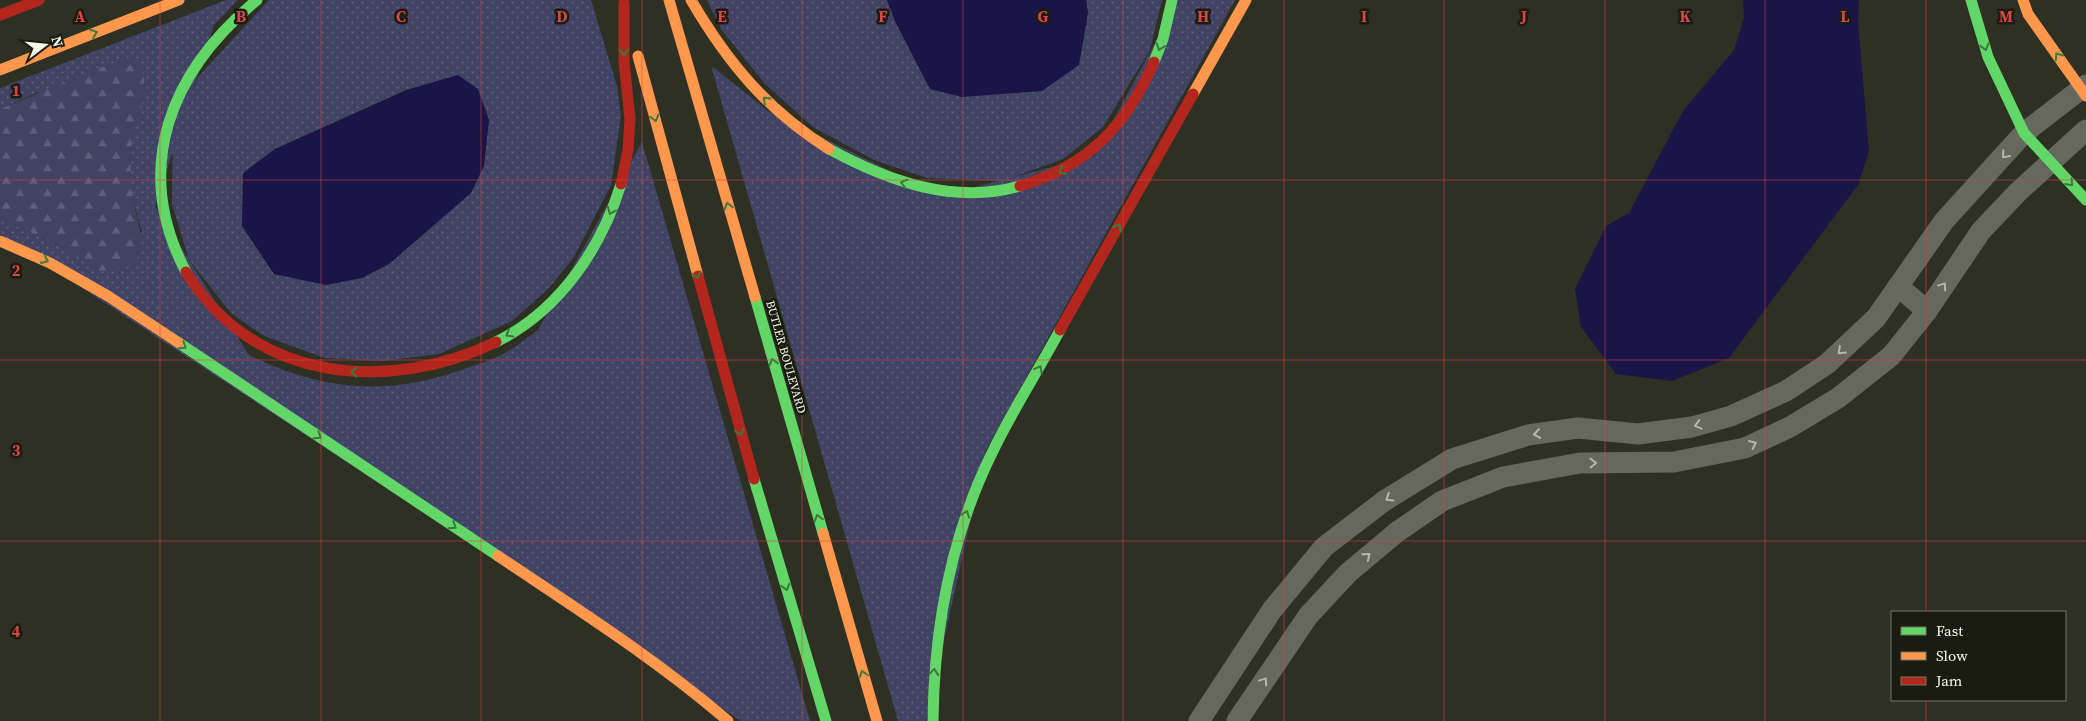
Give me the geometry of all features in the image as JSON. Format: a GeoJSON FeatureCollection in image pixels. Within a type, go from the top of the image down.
{"type":"FeatureCollection","features":[{"type":"Feature","properties":{"kind":"main road"},"geometry":{"type":"LineString","coordinates":[[0,15],[39,0]]}},
{"type":"Feature","properties":{"kind":"main road"},"geometry":{"type":"LineString","coordinates":[[0,70],[179,0]]}},
{"type":"Feature","properties":{"kind":"main road"},"geometry":{"type":"LineString","coordinates":[[257,0],[222,31],[206,50],[181,90],[171,115],[161,154],[160,174],[164,214],[170,235],[185,270],[196,288],[207,302],[238,331],[277,354],[301,362],[324,368],[371,372],[420,368],[446,363],[492,344],[536,317],[564,288],[585,261],[599,240],[619,192],[627,163],[630,136],[630,108],[624,58],[623,2]]}},
{"type":"Feature","properties":{"kind":"main road","name":"BUTLER BOULEVARD"},"geometry":{"type":"LineString","coordinates":[[669,0],[877,721]]}},
{"type":"Feature","properties":{"kind":"main road"},"geometry":{"type":"LineString","coordinates":[[691,0],[730,61],[749,84],[768,103],[813,139],[837,154],[881,176],[904,184],[960,194],[986,194],[1011,190],[1035,183],[1076,163],[1095,149],[1128,113],[1154,66],[1172,0]]}},
{"type":"Feature","properties":{"kind":"main road"},"geometry":{"type":"LineString","coordinates":[[933,721],[936,655],[946,584],[955,545],[979,482],[996,445],[1246,0]]}},
{"type":"Feature","properties":{"kind":"main road"},"geometry":{"type":"LineString","coordinates":[[1971,0],[1988,58],[2024,133],[2086,200]]}},
{"type":"Feature","properties":{"kind":"main road"},"geometry":{"type":"LineString","coordinates":[[2023,0],[2028,14],[2084,90]]}},
{"type":"Feature","properties":{"kind":"main road"},"geometry":{"type":"LineString","coordinates":[[623,2],[734,411],[826,721]]}},
{"type":"Feature","properties":{"kind":"main road"},"geometry":{"type":"LineString","coordinates":[[0,241],[50,263],[108,296],[636,648],[685,684],[728,721]]}},
{"type":"Feature","properties":{"kind":"street"},"geometry":{"type":"LineString","coordinates":[[1199,721],[1272,610],[1324,547],[1384,501],[1452,459],[1528,435],[1578,428],[1638,434],[1692,427],[1731,416],[1786,391],[1827,364],[1876,318],[1944,221],[2024,133],[2084,90]]}},
{"type":"Feature","properties":{"kind":"street"},"geometry":{"type":"LineString","coordinates":[[1237,721],[1308,616],[1348,572],[1397,532],[1442,501],[1503,476],[1580,463],[1674,462],[1744,448],[1790,427],[1838,398],[1891,356],[1927,311],[1981,230],[2018,192],[2086,130]]}},
{"type":"Feature","properties":{"kind":"street"},"geometry":{"type":"LineString","coordinates":[[1898,286],[1927,311]]}},
{"type":"Feature","properties":{"kind":"green space"},"geometry":{"type":"Polygon","coordinates":[[[226,0],[238,0],[214,25],[155,206],[249,355],[301,376],[352,386],[404,384],[458,371],[498,357],[510,350],[538,330],[642,142],[810,721],[741,721],[0,234],[0,217],[63,248],[87,261],[100,271],[142,232],[132,194],[130,160],[145,82],[36,93],[0,109],[0,88],[226,0]]]}},
{"type":"Feature","properties":{"kind":"green space"},"geometry":{"type":"Polygon","coordinates":[[[269,0],[591,0],[617,86],[621,116],[611,185],[574,257],[549,288],[512,321],[439,354],[383,361],[325,358],[264,336],[231,313],[189,260],[172,204],[173,134],[199,76],[269,0]],[[458,75],[406,90],[275,149],[389,264],[424,233],[458,75]]]}},
{"type":"Feature","properties":{"kind":"green space"},"geometry":{"type":"Polygon","coordinates":[[[707,0],[887,0],[895,21],[930,89],[1088,13],[1086,0],[1162,0],[1150,50],[1103,127],[1063,159],[1003,181],[927,178],[874,160],[813,127],[765,84],[721,29],[707,0]]]}},
{"type":"Feature","properties":{"kind":"green space"},"geometry":{"type":"Polygon","coordinates":[[[1178,0],[1235,0],[986,450],[926,721],[898,721],[712,69],[713,67],[768,111],[941,196],[1094,156],[1178,0]]]}},
{"type":"Feature","properties":{"kind":"green space"},"geometry":{"type":"Polygon","coordinates":[[[130,58],[141,69],[144,77],[143,98],[131,152],[132,188],[141,241],[136,262],[123,268],[100,271],[87,261],[63,248],[0,217],[0,109],[107,65],[130,58]]]}},
{"type":"Feature","properties":{"kind":"shaded area"},"geometry":{"type":"Polygon","coordinates":[[[887,0],[1086,0],[1088,13],[1079,65],[1042,91],[962,97],[930,89],[895,21],[887,0]]]}},
{"type":"Feature","properties":{"kind":"shaded area"},"geometry":{"type":"Polygon","coordinates":[[[1743,0],[1859,0],[1858,23],[1869,151],[1858,185],[1729,358],[1672,381],[1616,374],[1581,327],[1575,289],[1606,226],[1629,213],[1683,111],[1734,50],[1744,18],[1743,0]]]}},
{"type":"Feature","properties":{"kind":"shaded area"},"geometry":{"type":"Polygon","coordinates":[[[458,75],[478,89],[489,120],[484,166],[471,193],[389,264],[362,278],[326,285],[274,274],[242,226],[243,173],[275,149],[407,90],[458,75]]]}},
{"type":"Feature","properties":{"kind":"traffic: fast"},"geometry":{"type":"LineString","coordinates":[[186,272],[170,233],[162,195],[162,159],[169,123],[182,90],[202,58],[227,28],[257,0]]}},
{"type":"Feature","properties":{"kind":"traffic: fast"},"geometry":{"type":"LineString","coordinates":[[1154,62],[1163,39],[1172,0]]}},
{"type":"Feature","properties":{"kind":"traffic: fast"},"geometry":{"type":"LineString","coordinates":[[1971,0],[1988,57],[2024,133],[2086,200]]}},
{"type":"Feature","properties":{"kind":"traffic: fast"},"geometry":{"type":"LineString","coordinates":[[829,149],[874,171],[922,187],[971,193],[1020,186]]}},
{"type":"Feature","properties":{"kind":"traffic: fast"},"geometry":{"type":"LineString","coordinates":[[496,342],[519,329],[539,313],[558,296],[575,276],[602,232],[621,184]]}},
{"type":"Feature","properties":{"kind":"traffic: fast"},"geometry":{"type":"LineString","coordinates":[[755,297],[823,533]]}},
{"type":"Feature","properties":{"kind":"traffic: fast"},"geometry":{"type":"LineString","coordinates":[[933,721],[934,686],[941,617],[955,550],[965,518],[977,485],[1000,437],[1060,330]]}},
{"type":"Feature","properties":{"kind":"traffic: fast"},"geometry":{"type":"LineString","coordinates":[[179,343],[498,556]]}},
{"type":"Feature","properties":{"kind":"traffic: fast"},"geometry":{"type":"LineString","coordinates":[[754,479],[826,721]]}},
{"type":"Feature","properties":{"kind":"traffic: slow"},"geometry":{"type":"LineString","coordinates":[[0,70],[179,0]]}},
{"type":"Feature","properties":{"kind":"traffic: slow"},"geometry":{"type":"LineString","coordinates":[[669,0],[755,297]]}},
{"type":"Feature","properties":{"kind":"traffic: slow"},"geometry":{"type":"LineString","coordinates":[[691,0],[719,44],[751,84],[786,118],[829,149]]}},
{"type":"Feature","properties":{"kind":"traffic: slow"},"geometry":{"type":"LineString","coordinates":[[1193,94],[1246,0]]}},
{"type":"Feature","properties":{"kind":"traffic: slow"},"geometry":{"type":"LineString","coordinates":[[2023,0],[2028,14],[2086,96]]}},
{"type":"Feature","properties":{"kind":"traffic: slow"},"geometry":{"type":"LineString","coordinates":[[638,56],[698,276]]}},
{"type":"Feature","properties":{"kind":"traffic: slow"},"geometry":{"type":"LineString","coordinates":[[0,241],[50,263],[108,296],[179,343]]}},
{"type":"Feature","properties":{"kind":"traffic: slow"},"geometry":{"type":"LineString","coordinates":[[823,533],[877,721]]}},
{"type":"Feature","properties":{"kind":"traffic: slow"},"geometry":{"type":"LineString","coordinates":[[498,556],[587,615],[701,698],[728,721]]}},
{"type":"Feature","properties":{"kind":"traffic: jam"},"geometry":{"type":"LineString","coordinates":[[0,15],[39,0]]}},
{"type":"Feature","properties":{"kind":"traffic: jam"},"geometry":{"type":"LineString","coordinates":[[621,184],[628,150],[630,119],[624,62],[624,3]]}},
{"type":"Feature","properties":{"kind":"traffic: jam"},"geometry":{"type":"LineString","coordinates":[[1020,186],[1044,178],[1066,167],[1085,155],[1102,140],[1131,106],[1154,62]]}},
{"type":"Feature","properties":{"kind":"traffic: jam"},"geometry":{"type":"LineString","coordinates":[[1060,330],[1193,94]]}},
{"type":"Feature","properties":{"kind":"traffic: jam"},"geometry":{"type":"LineString","coordinates":[[186,272],[214,309],[248,337],[285,356],[326,368],[368,372],[411,368],[454,358],[496,342]]}},
{"type":"Feature","properties":{"kind":"traffic: jam"},"geometry":{"type":"LineString","coordinates":[[698,276],[754,479]]}}]}
